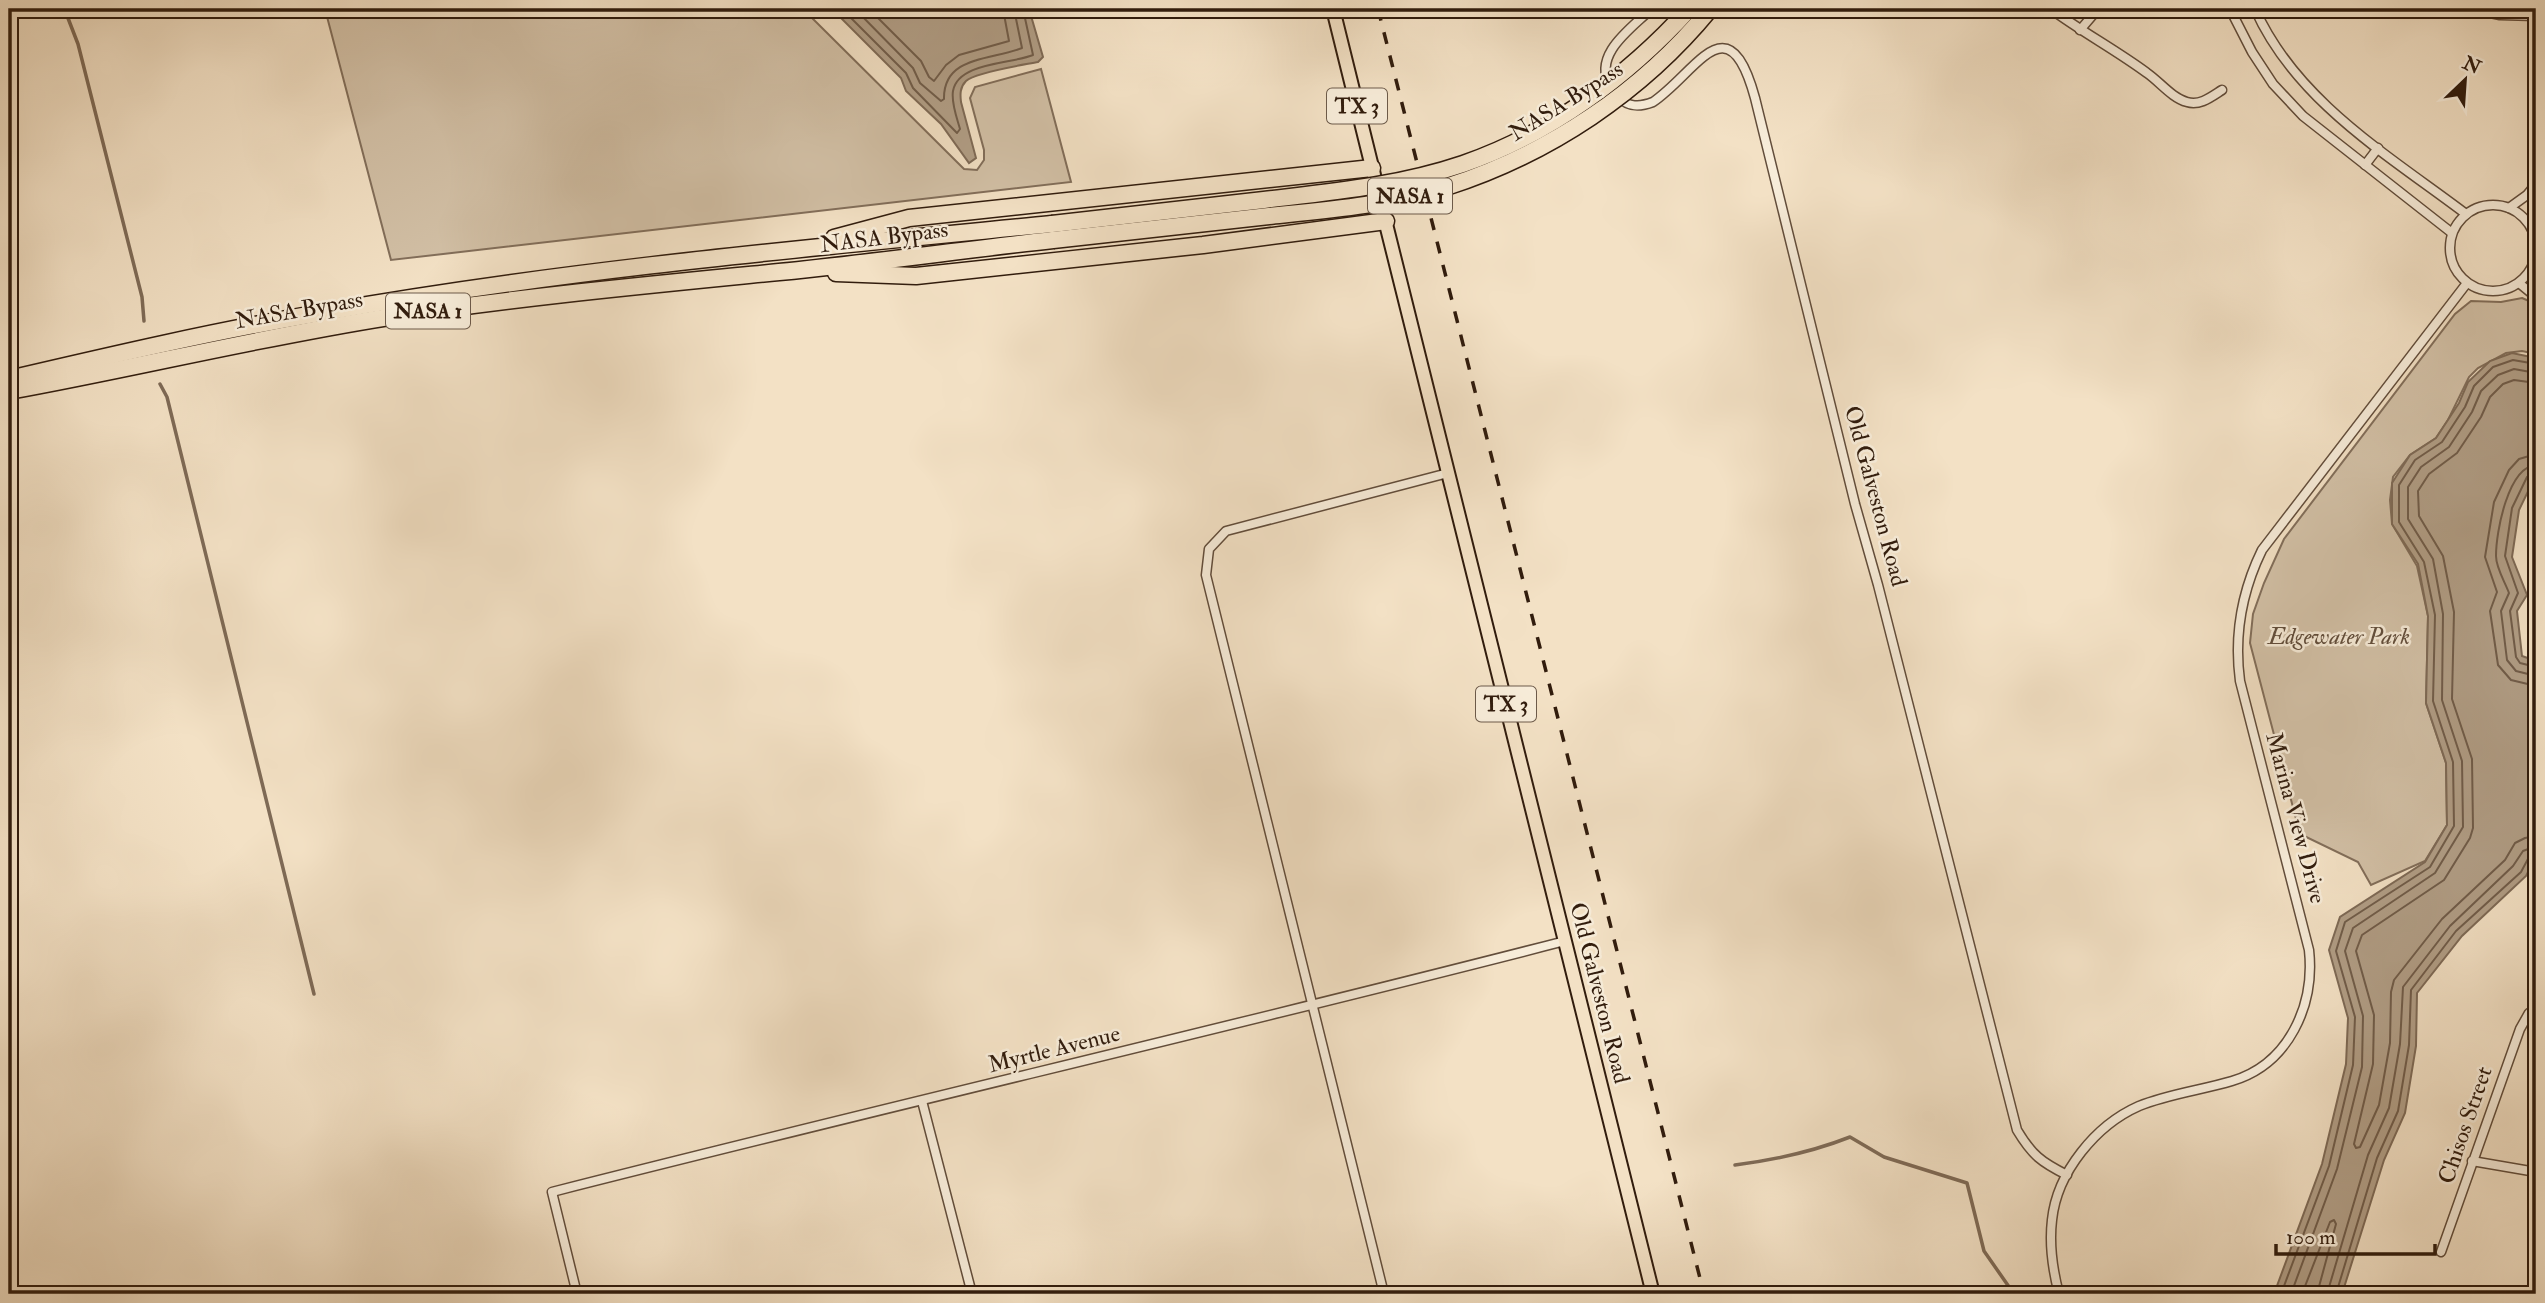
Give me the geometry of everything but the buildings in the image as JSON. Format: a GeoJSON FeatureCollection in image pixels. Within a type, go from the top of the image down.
{"type":"FeatureCollection","features":[{"type":"Feature","properties":{"kind":"highway","name":"NASA Bypass"},"geometry":{"type":"LineString","coordinates":[[9,391],[79,379],[204,350],[387,317],[580,291],[781,272],[1360,189],[1415,177],[1464,163],[1516,141],[1583,102],[1652,47],[1689,9]]}},
{"type":"Feature","properties":{"kind":"highway","name":"NASA Bypass"},"geometry":{"type":"LineString","coordinates":[[9,379],[264,323],[383,302],[790,250],[1053,232],[1351,207],[1408,197],[1467,180],[1520,158],[1592,116],[1641,80],[1682,41],[1710,9]]}},
{"type":"Feature","properties":{"kind":"highway"},"geometry":{"type":"LineString","coordinates":[[790,250],[909,218],[1372,168]]}},
{"type":"Feature","properties":{"kind":"highway"},"geometry":{"type":"LineString","coordinates":[[1189,186],[1206,200],[1212,214],[1203,245]]}},
{"type":"Feature","properties":{"kind":"highway"},"geometry":{"type":"LineString","coordinates":[[781,272],[916,275],[1203,245],[1386,221]]}},
{"type":"Feature","properties":{"kind":"highway"},"geometry":{"type":"LineString","coordinates":[[9,370],[139,349]]}},
{"type":"Feature","properties":{"kind":"highway"},"geometry":{"type":"LineString","coordinates":[[9,397],[79,379]]}},
{"type":"Feature","properties":{"kind":"main road","name":"Old Galveston Road"},"geometry":{"type":"LineString","coordinates":[[1332,9],[1653,1294]]}},
{"type":"Feature","properties":{"kind":"street"},"geometry":{"type":"LineString","coordinates":[[9,12],[22,9]]}},
{"type":"Feature","properties":{"kind":"street","name":"Old Galveston Road"},"geometry":{"type":"LineString","coordinates":[[1651,9],[1606,57],[1607,81],[1622,101],[1637,106],[1653,102],[1702,55],[1714,49],[1735,52],[1746,66],[1855,504],[2017,1130],[2030,1152],[2046,1165],[2067,1175]]}},
{"type":"Feature","properties":{"kind":"street"},"geometry":{"type":"LineString","coordinates":[[2051,9],[2128,59],[2176,97],[2188,103],[2200,103],[2222,90]]}},
{"type":"Feature","properties":{"kind":"street"},"geometry":{"type":"LineString","coordinates":[[2080,30],[2098,9]]}},
{"type":"Feature","properties":{"kind":"street"},"geometry":{"type":"LineString","coordinates":[[2230,9],[2273,84],[2303,116],[2452,233]]}},
{"type":"Feature","properties":{"kind":"street"},"geometry":{"type":"LineString","coordinates":[[2255,9],[2278,52],[2302,82],[2339,119],[2466,214]]}},
{"type":"Feature","properties":{"kind":"street"},"geometry":{"type":"LineString","coordinates":[[2472,9],[2500,15],[2536,16]]}},
{"type":"Feature","properties":{"kind":"street"},"geometry":{"type":"LineString","coordinates":[[2365,165],[2378,148]]}},
{"type":"Feature","properties":{"kind":"street"},"geometry":{"type":"LineString","coordinates":[[2509,208],[2527,195],[2536,184]]}},
{"type":"Feature","properties":{"kind":"street"},"geometry":{"type":"LineString","coordinates":[[2487,205],[2509,208],[2522,216],[2532,229],[2536,242],[2534,270],[2519,283],[2506,289],[2479,289],[2467,283],[2453,266],[2450,255],[2452,233],[2466,214],[2487,205]]}},
{"type":"Feature","properties":{"kind":"street"},"geometry":{"type":"LineString","coordinates":[[2532,229],[2536,213]]}},
{"type":"Feature","properties":{"kind":"street","name":"Marina View Drive"},"geometry":{"type":"LineString","coordinates":[[2059,1294],[2051,1251],[2052,1219],[2067,1175],[2093,1138],[2120,1116],[2140,1106],[2235,1081],[2251,1073],[2284,1046],[2301,1019],[2310,986],[2309,950],[2240,681],[2237,648],[2245,597],[2262,550],[2467,283]]}},
{"type":"Feature","properties":{"kind":"street"},"geometry":{"type":"LineString","coordinates":[[2519,283],[2536,297]]}},
{"type":"Feature","properties":{"kind":"street"},"geometry":{"type":"LineString","coordinates":[[1384,1294],[1206,575],[1209,549],[1226,531],[1448,473]]}},
{"type":"Feature","properties":{"kind":"street","name":"Myrtle Avenue"},"geometry":{"type":"LineString","coordinates":[[577,1294],[552,1192],[852,1115],[922,1101],[1313,1006],[1565,940]]}},
{"type":"Feature","properties":{"kind":"street","name":"Chisos Street"},"geometry":{"type":"LineString","coordinates":[[2441,1252],[2520,1029],[2533,1013]]}},
{"type":"Feature","properties":{"kind":"street"},"geometry":{"type":"LineString","coordinates":[[922,1101],[972,1294]]}},
{"type":"Feature","properties":{"kind":"street"},"geometry":{"type":"LineString","coordinates":[[2472,1161],[2536,1172]]}},
{"type":"Feature","properties":{"kind":"green space"},"geometry":{"type":"Polygon","coordinates":[[[325,9],[803,9],[964,169],[977,170],[984,160],[984,150],[970,98],[975,87],[1041,69],[1071,182],[391,260],[325,9]]]}},
{"type":"Feature","properties":{"kind":"green space","name":"Edgewater Park"},"geometry":{"type":"Polygon","coordinates":[[[2522,298],[2536,304],[2536,354],[2522,351],[2506,353],[2478,368],[2469,377],[2436,438],[2410,455],[2393,477],[2390,500],[2392,524],[2417,566],[2428,616],[2426,703],[2446,763],[2447,825],[2425,861],[2371,885],[2358,862],[2300,834],[2250,643],[2253,614],[2284,539],[2455,314],[2471,301],[2501,302],[2522,298]]]}},
{"type":"Feature","properties":{"kind":"water"},"geometry":{"type":"Polygon","coordinates":[[[832,9],[1029,9],[1043,57],[1038,62],[1000,69],[971,78],[964,83],[961,102],[976,158],[969,163],[941,124],[906,91],[901,78],[832,9]]]}},
{"type":"Feature","properties":{"kind":"water"},"geometry":{"type":"Polygon","coordinates":[[[2512,353],[2536,358],[2536,475],[2519,510],[2512,557],[2527,595],[2517,611],[2522,656],[2536,661],[2536,856],[2526,876],[2462,936],[2417,993],[2416,1046],[2405,1113],[2384,1160],[2342,1294],[2274,1294],[2322,1164],[2346,1064],[2348,1018],[2329,950],[2340,917],[2425,862],[2447,825],[2446,763],[2426,703],[2428,616],[2418,564],[2392,524],[2392,483],[2410,455],[2436,438],[2459,403],[2468,382],[2490,361],[2512,353]]]}},
{"type":"Feature","properties":{"kind":"waterway"},"geometry":{"type":"LineString","coordinates":[[66,13],[78,44],[142,297],[144,321]]}},
{"type":"Feature","properties":{"kind":"waterway"},"geometry":{"type":"LineString","coordinates":[[160,384],[167,397],[314,994]]}},
{"type":"Feature","properties":{"kind":"waterway"},"geometry":{"type":"LineString","coordinates":[[1735,1165],[1793,1155],[1850,1137],[1884,1157],[1967,1183],[1984,1251],[2014,1294]]}},
{"type":"Feature","properties":{"kind":"railway"},"geometry":{"type":"LineString","coordinates":[[1378,9],[1704,1294]]}}]}
